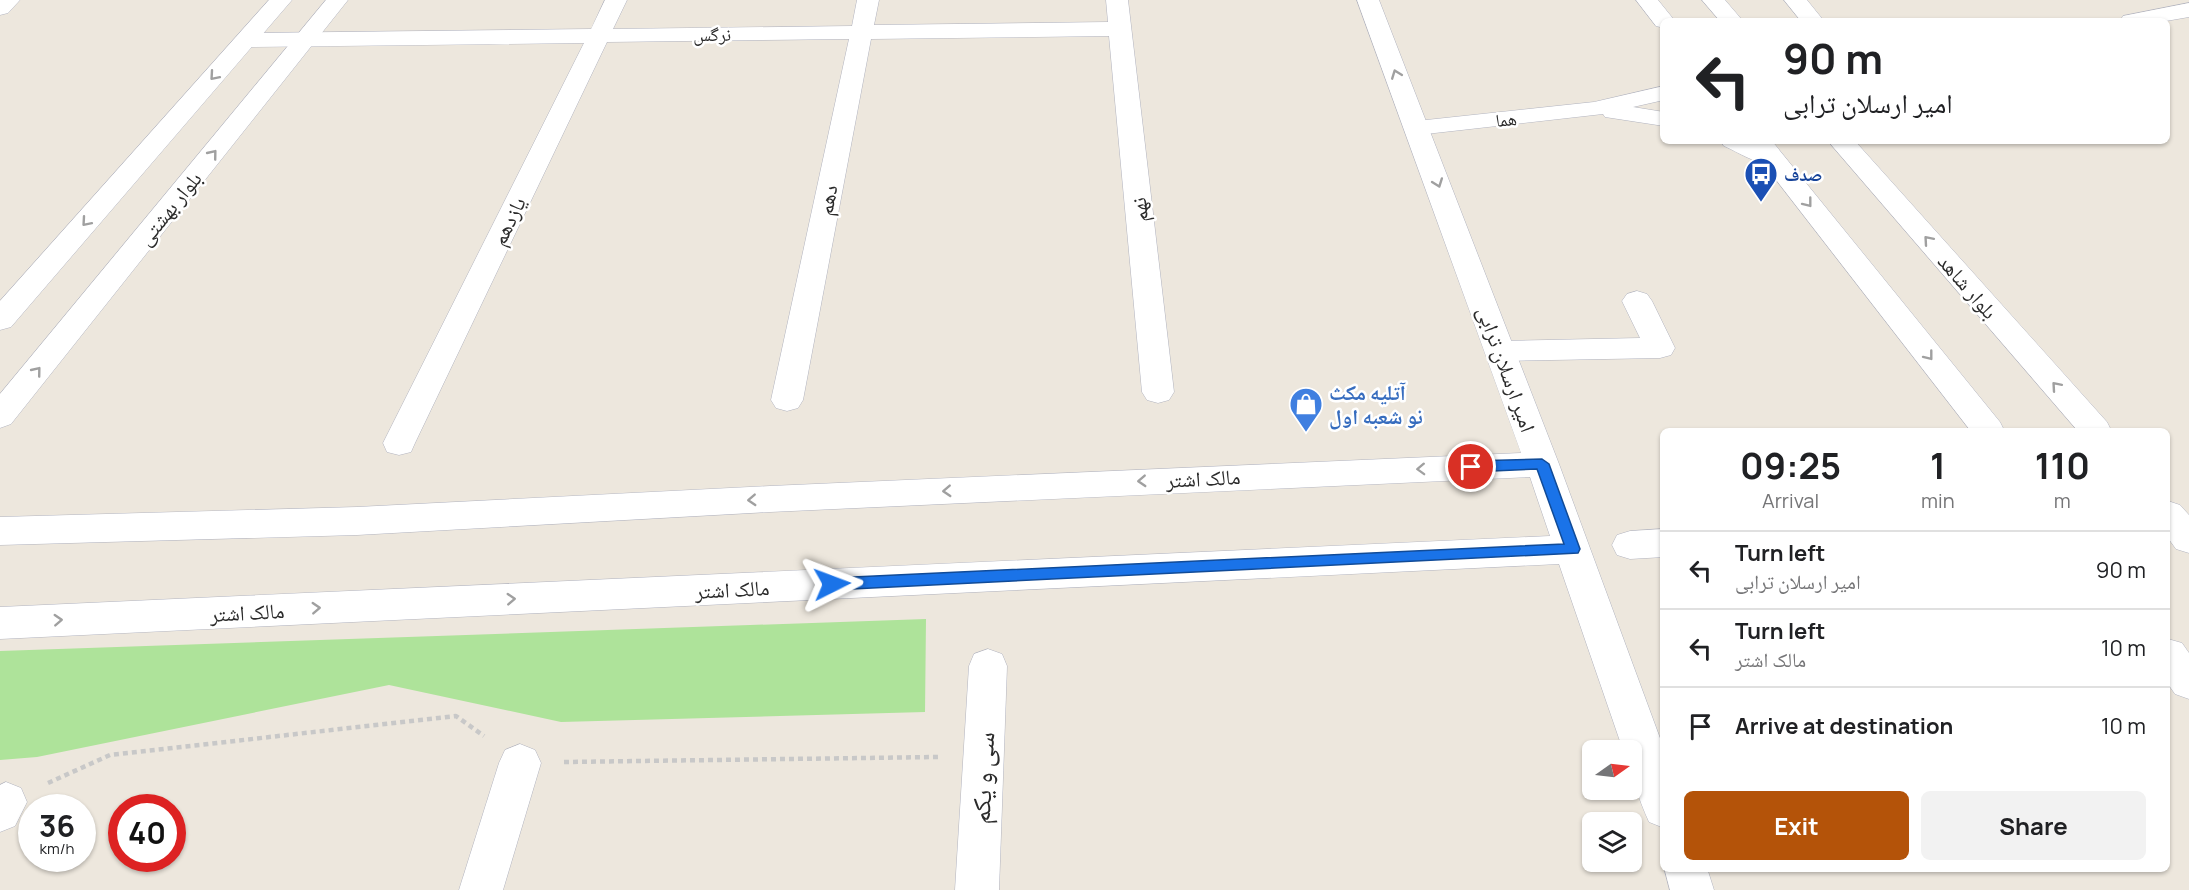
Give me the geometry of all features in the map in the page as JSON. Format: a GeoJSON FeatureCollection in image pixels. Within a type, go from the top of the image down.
{"type":"FeatureCollection","features":[{"type":"Feature","properties":{"kind":"street"},"geometry":{"type":"LineString","coordinates":[[0,8],[9,0]]}},
{"type":"Feature","properties":{"kind":"street"},"geometry":{"type":"LineString","coordinates":[[0,320],[281,0]]}},
{"type":"Feature","properties":{"kind":"street","name":"بلوار بهشتی"},"geometry":{"type":"LineString","coordinates":[[0,416],[337,0]]}},
{"type":"Feature","properties":{"kind":"street","name":"یازدهم"},"geometry":{"type":"LineString","coordinates":[[399,442],[616,0]]}},
{"type":"Feature","properties":{"kind":"street","name":"دهم"},"geometry":{"type":"LineString","coordinates":[[787,400],[868,0]]}},
{"type":"Feature","properties":{"kind":"street","name":"نهم"},"geometry":{"type":"LineString","coordinates":[[1117,0],[1158,392]]}},
{"type":"Feature","properties":{"kind":"street","name":"امیر ارسلان ترابی"},"geometry":{"type":"LineString","coordinates":[[1368,0],[1542,464],[1660,797]]}},
{"type":"Feature","properties":{"kind":"street"},"geometry":{"type":"LineString","coordinates":[[1647,0],[1662,18]]}},
{"type":"Feature","properties":{"kind":"street"},"geometry":{"type":"LineString","coordinates":[[1713,0],[1729,18]]}},
{"type":"Feature","properties":{"kind":"street"},"geometry":{"type":"LineString","coordinates":[[1795,0],[1810,18]]}},
{"type":"Feature","properties":{"kind":"street"},"geometry":{"type":"LineString","coordinates":[[2148,18],[2189,10]]}},
{"type":"Feature","properties":{"kind":"street"},"geometry":{"type":"LineString","coordinates":[[2166,15],[2189,30]]}},
{"type":"Feature","properties":{"kind":"street","name":"نرگس"},"geometry":{"type":"LineString","coordinates":[[246,40],[1119,29]]}},
{"type":"Feature","properties":{"kind":"street"},"geometry":{"type":"LineString","coordinates":[[1594,109],[1660,94]]}},
{"type":"Feature","properties":{"kind":"street"},"geometry":{"type":"LineString","coordinates":[[1594,109],[1660,118]]}},
{"type":"Feature","properties":{"kind":"street","name":"هما"},"geometry":{"type":"LineString","coordinates":[[1417,128],[1594,109]]}},
{"type":"Feature","properties":{"kind":"street"},"geometry":{"type":"LineString","coordinates":[[1743,144],[1766,150],[1986,428]]}},
{"type":"Feature","properties":{"kind":"street","name":"بلوار شاهد"},"geometry":{"type":"LineString","coordinates":[[1844,144],[2093,428]]}},
{"type":"Feature","properties":{"kind":"street"},"geometry":{"type":"LineString","coordinates":[[1500,351],[1660,348],[1637,301]]}},
{"type":"Feature","properties":{"kind":"street","name":"مالک اشتر"},"geometry":{"type":"LineString","coordinates":[[0,531],[357,521],[854,495],[1542,464]]}},
{"type":"Feature","properties":{"kind":"street","name":"مالک اشتر"},"geometry":{"type":"LineString","coordinates":[[0,623],[1573,549]]}},
{"type":"Feature","properties":{"kind":"street"},"geometry":{"type":"LineString","coordinates":[[2170,658],[2189,682]]}},
{"type":"Feature","properties":{"kind":"street","name":"سی و یکم"},"geometry":{"type":"LineString","coordinates":[[977,890],[988,666]]}},
{"type":"Feature","properties":{"kind":"street"},"geometry":{"type":"LineString","coordinates":[[481,890],[520,762]]}},
{"type":"Feature","properties":{"kind":"street"},"geometry":{"type":"LineString","coordinates":[[1686,872],[1692,890]]}},
{"type":"Feature","properties":{"kind":"path"},"geometry":{"type":"LineString","coordinates":[[3,807],[110,755],[456,716],[520,762],[982,756]]}},
{"type":"Feature","properties":{"kind":"green space"},"geometry":{"type":"Polygon","coordinates":[[[926,619],[925,712],[561,722],[389,685],[37,757],[0,760],[0,651],[926,619]]]}},
{"type":"Feature","properties":{"kind":"place","name":"صدف"},"geometry":{"type":"Point","coordinates":[1761,203]}},
{"type":"Feature","properties":{"kind":"place","name":"آتلیه مکث نو شعبه اول"},"geometry":{"type":"Point","coordinates":[1306,433]}},
{"type":"Feature","properties":{"kind":"route"},"geometry":{"type":"LineString","coordinates":[[832,584],[1573,549],[1542,464],[1471,467]]}}]}
